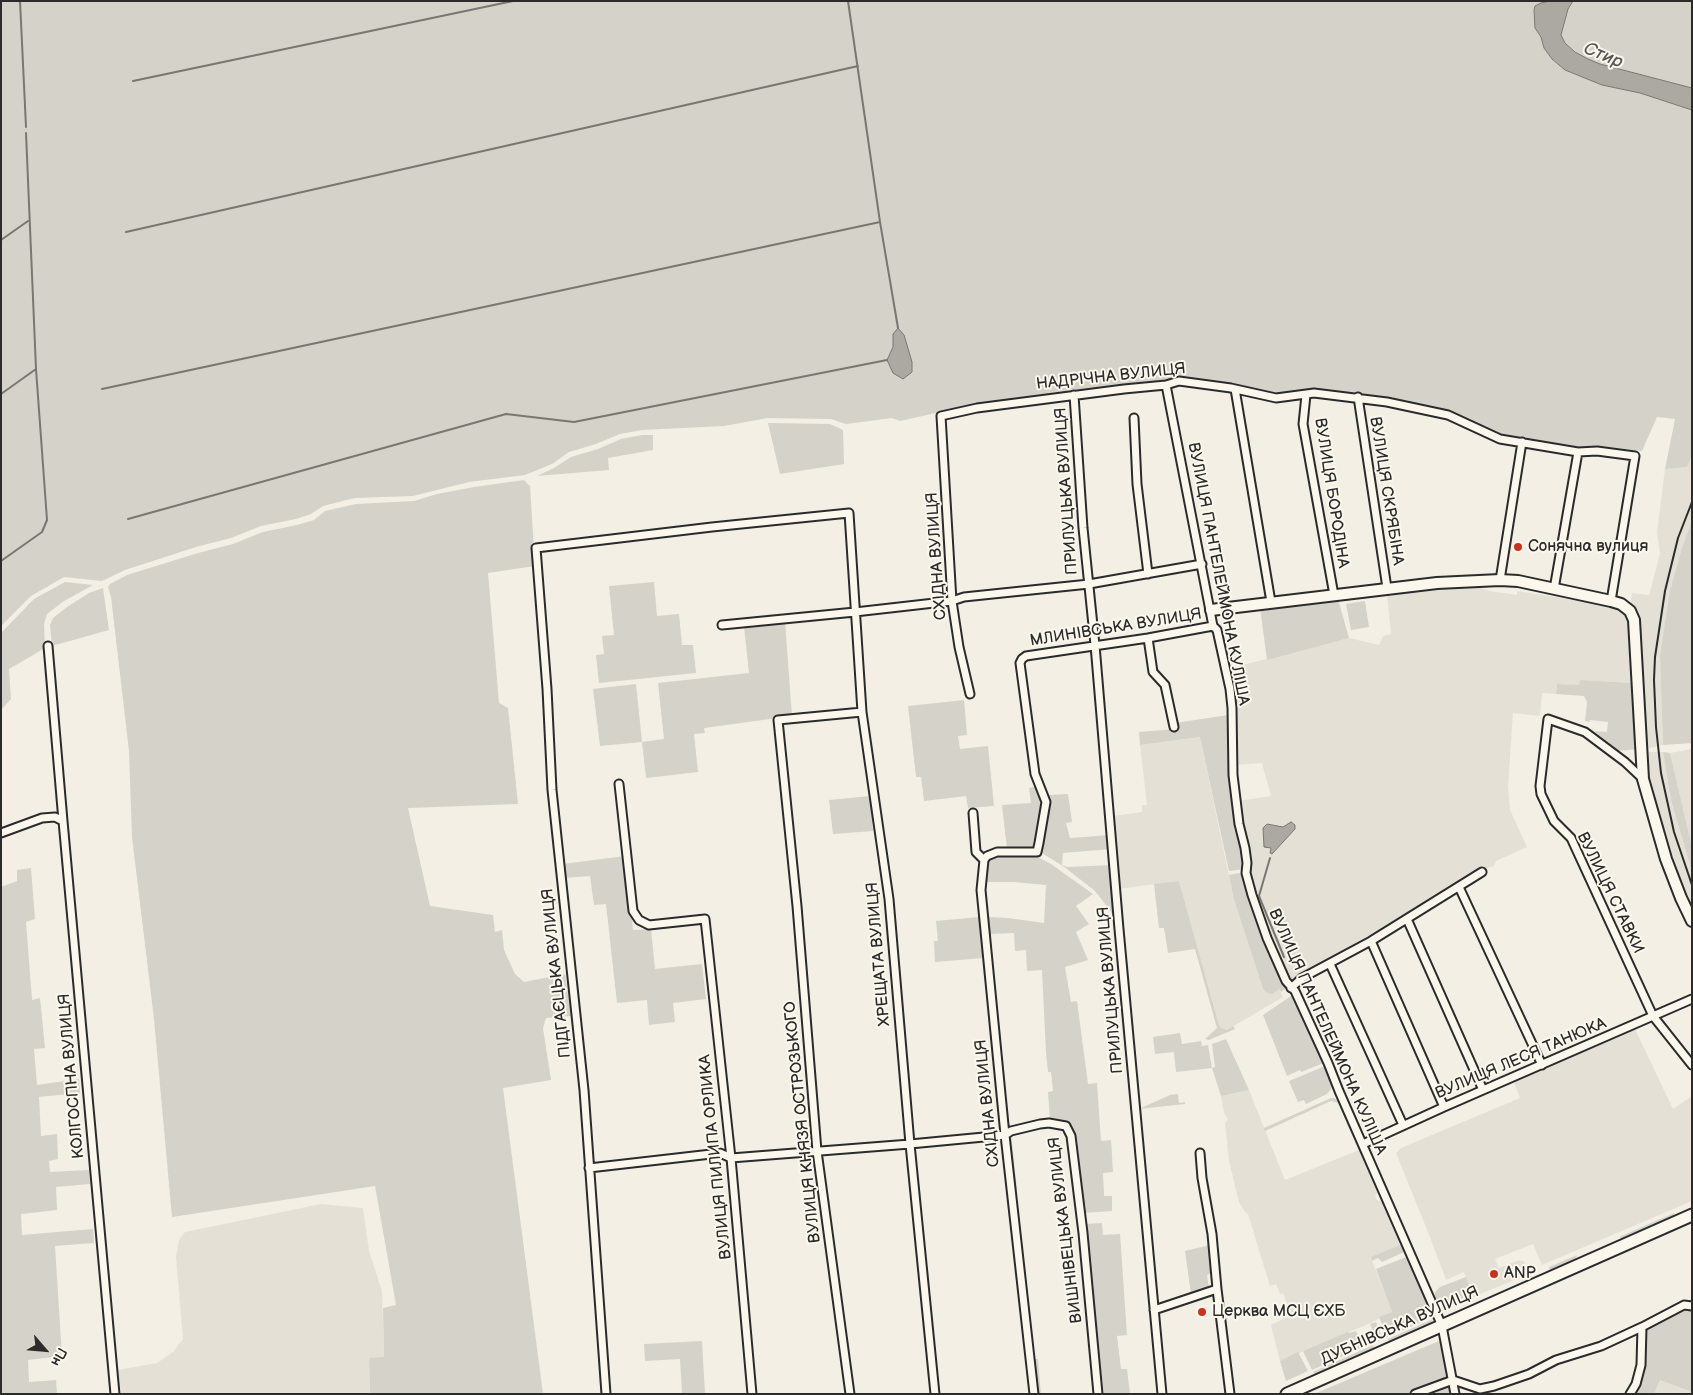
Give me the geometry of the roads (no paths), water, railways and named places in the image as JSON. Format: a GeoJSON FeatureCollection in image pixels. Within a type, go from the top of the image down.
{"type":"FeatureCollection","features":[{"type":"Feature","properties":{"kind":"main road","name":"ДУБНІВСЬКА ВУЛИЦЯ"},"geometry":{"type":"LineString","coordinates":[[1287,1394],[1692,1215]]}},
{"type":"Feature","properties":{"kind":"street","name":"НАДРІЧНА ВУЛИЦЯ"},"geometry":{"type":"LineString","coordinates":[[941,416],[977,408],[1179,382],[1235,389],[1276,398],[1314,393],[1358,397],[1448,415],[1500,439],[1578,452],[1596,451],[1635,456],[1611,600]]}},
{"type":"Feature","properties":{"kind":"street","name":"ВУЛИЦЯ ПАНТЕЛЕЙМОНА КУЛІША"},"geometry":{"type":"LineString","coordinates":[[1166,385],[1213,626],[1217,630],[1230,689],[1233,774],[1239,824],[1247,863],[1246,873],[1252,895],[1267,938],[1286,981],[1295,991],[1328,1063],[1442,1326],[1455,1394]]}},
{"type":"Feature","properties":{"kind":"street"},"geometry":{"type":"LineString","coordinates":[[1235,389],[1271,602]]}},
{"type":"Feature","properties":{"kind":"street","name":"ПРИЛУЦЬКА ВУЛИЦЯ"},"geometry":{"type":"LineString","coordinates":[[1074,395],[1119,929],[1162,1394]]}},
{"type":"Feature","properties":{"kind":"street","name":"ВУЛИЦЯ БОРОДІНА"},"geometry":{"type":"LineString","coordinates":[[1306,395],[1303,424],[1334,595]]}},
{"type":"Feature","properties":{"kind":"street","name":"ВУЛИЦЯ СКРЯБІНА"},"geometry":{"type":"LineString","coordinates":[[1358,397],[1387,588]]}},
{"type":"Feature","properties":{"kind":"street","name":"СХІДНА ВУЛИЦЯ"},"geometry":{"type":"LineString","coordinates":[[941,416],[952,601],[959,648],[970,694]]}},
{"type":"Feature","properties":{"kind":"street"},"geometry":{"type":"LineString","coordinates":[[1134,418],[1137,484],[1148,574]]}},
{"type":"Feature","properties":{"kind":"street"},"geometry":{"type":"LineString","coordinates":[[1500,580],[1522,442]]}},
{"type":"Feature","properties":{"kind":"street"},"geometry":{"type":"LineString","coordinates":[[1554,588],[1578,452]]}},
{"type":"Feature","properties":{"kind":"street","name":"ХРЕЩАТА ВУЛИЦЯ"},"geometry":{"type":"LineString","coordinates":[[536,548],[849,513],[862,712],[889,899],[910,1144],[935,1394]]}},
{"type":"Feature","properties":{"kind":"street","name":"ПІДГАЄЦЬКА ВУЛИЦЯ"},"geometry":{"type":"LineString","coordinates":[[536,548],[547,689],[552,790],[583,1080],[606,1394]]}},
{"type":"Feature","properties":{"kind":"street","name":"ПРИЛУЦЬКА ВУЛИЦЯ"},"geometry":{"type":"LineString","coordinates":[[722,624],[855,612],[952,601],[964,597],[1089,584],[1202,564]]}},
{"type":"Feature","properties":{"kind":"street"},"geometry":{"type":"LineString","coordinates":[[1211,610],[1387,588],[1500,580],[1518,581],[1554,588],[1622,604],[1630,611],[1634,620],[1643,779],[1666,859],[1692,921]]}},
{"type":"Feature","properties":{"kind":"street","name":"МЛИНІВСЬКА ВУЛИЦЯ"},"geometry":{"type":"LineString","coordinates":[[984,860],[987,856],[996,852],[1036,852],[1046,802],[1035,774],[1020,663],[1026,656],[1148,638],[1213,626]]}},
{"type":"Feature","properties":{"kind":"street"},"geometry":{"type":"LineString","coordinates":[[1148,638],[1153,672],[1165,685],[1174,727]]}},
{"type":"Feature","properties":{"kind":"street","name":"КОЛГОСПНА ВУЛИЦЯ"},"geometry":{"type":"LineString","coordinates":[[48,646],[114,1394]]}},
{"type":"Feature","properties":{"kind":"street","name":"ВУЛИЦЯ КНЯЗЯ ОСТРОЗЬКОГО"},"geometry":{"type":"LineString","coordinates":[[850,1394],[817,1151],[797,906],[778,720],[862,712]]}},
{"type":"Feature","properties":{"kind":"street","name":"ВУЛИЦЯ СТАВКИ"},"geometry":{"type":"LineString","coordinates":[[1643,779],[1625,762],[1585,732],[1548,719],[1540,786],[1541,794],[1554,821],[1571,838],[1653,1016]]}},
{"type":"Feature","properties":{"kind":"street","name":"ВУЛИЦЯ ПИЛИПА ОРЛИКА"},"geometry":{"type":"LineString","coordinates":[[619,784],[633,911],[639,920],[649,925],[705,919],[731,1158],[752,1394]]}},
{"type":"Feature","properties":{"kind":"street","name":"СХІДНА ВУЛИЦЯ"},"geometry":{"type":"LineString","coordinates":[[973,813],[976,852],[984,860],[981,890],[1022,1301],[1034,1394]]}},
{"type":"Feature","properties":{"kind":"street"},"geometry":{"type":"LineString","coordinates":[[1,833],[42,818],[55,817],[63,821]]}},
{"type":"Feature","properties":{"kind":"street"},"geometry":{"type":"LineString","coordinates":[[1291,988],[1302,978],[1371,941],[1482,872]]}},
{"type":"Feature","properties":{"kind":"street"},"geometry":{"type":"LineString","coordinates":[[1459,887],[1542,1065]]}},
{"type":"Feature","properties":{"kind":"street"},"geometry":{"type":"LineString","coordinates":[[1408,919],[1483,1090]]}},
{"type":"Feature","properties":{"kind":"street"},"geometry":{"type":"LineString","coordinates":[[1371,941],[1444,1107]]}},
{"type":"Feature","properties":{"kind":"street"},"geometry":{"type":"LineString","coordinates":[[1330,964],[1403,1125]]}},
{"type":"Feature","properties":{"kind":"street","name":"ВУЛИЦЯ ЛЕСЯ ТАНЮКА"},"geometry":{"type":"LineString","coordinates":[[1363,1144],[1692,1000]]}},
{"type":"Feature","properties":{"kind":"street"},"geometry":{"type":"LineString","coordinates":[[1653,1016],[1692,1065]]}},
{"type":"Feature","properties":{"kind":"street","name":"ВИШНІВЕЦЬКА ВУЛИЦЯ"},"geometry":{"type":"LineString","coordinates":[[1005,1135],[1011,1131],[1040,1124],[1062,1125],[1066,1126],[1069,1130],[1083,1233],[1098,1394]]}},
{"type":"Feature","properties":{"kind":"street"},"geometry":{"type":"LineString","coordinates":[[590,1168],[720,1153],[731,1158],[1005,1135]]}},
{"type":"Feature","properties":{"kind":"street"},"geometry":{"type":"LineString","coordinates":[[1200,1153],[1202,1178],[1212,1234],[1230,1394]]}},
{"type":"Feature","properties":{"kind":"street"},"geometry":{"type":"LineString","coordinates":[[1154,1310],[1217,1289]]}},
{"type":"Feature","properties":{"kind":"street"},"geometry":{"type":"LineString","coordinates":[[1416,1394],[1453,1380],[1466,1386],[1480,1389],[1494,1386],[1529,1374],[1556,1360],[1601,1346],[1642,1328],[1684,1305],[1692,1306]]}},
{"type":"Feature","properties":{"kind":"street"},"geometry":{"type":"LineString","coordinates":[[1630,1394],[1636,1384],[1641,1365],[1642,1328]]}},
{"type":"Feature","properties":{"kind":"waterway"},"geometry":{"type":"LineString","coordinates":[[20,1],[26,127]]}},
{"type":"Feature","properties":{"kind":"waterway"},"geometry":{"type":"LineString","coordinates":[[133,81],[513,1]]}},
{"type":"Feature","properties":{"kind":"waterway"},"geometry":{"type":"LineString","coordinates":[[848,1],[880,222],[898,328]]}},
{"type":"Feature","properties":{"kind":"waterway"},"geometry":{"type":"LineString","coordinates":[[126,232],[858,66]]}},
{"type":"Feature","properties":{"kind":"waterway"},"geometry":{"type":"LineString","coordinates":[[1,561],[42,532],[47,520],[36,369],[26,133]]}},
{"type":"Feature","properties":{"kind":"waterway"},"geometry":{"type":"LineString","coordinates":[[1,240],[28,221]]}},
{"type":"Feature","properties":{"kind":"waterway"},"geometry":{"type":"LineString","coordinates":[[102,389],[880,222]]}},
{"type":"Feature","properties":{"kind":"waterway"},"geometry":{"type":"LineString","coordinates":[[128,519],[506,414],[574,422],[887,360]]}},
{"type":"Feature","properties":{"kind":"waterway"},"geometry":{"type":"LineString","coordinates":[[1,394],[36,369]]}},
{"type":"Feature","properties":{"kind":"waterway"},"geometry":{"type":"LineString","coordinates":[[1270,858],[1259,896],[1284,957]]}},
{"type":"Feature","properties":{"kind":"railway"},"geometry":{"type":"LineString","coordinates":[[1692,502],[1678,538],[1665,591],[1655,657],[1654,680],[1656,727],[1661,773],[1674,832],[1692,885]]}},
{"type":"Feature","properties":{"kind":"place","name":"Сонячна вулиця"},"geometry":{"type":"Point","coordinates":[1518,547]}},
{"type":"Feature","properties":{"kind":"place","name":"ANP"},"geometry":{"type":"Point","coordinates":[1494,1274]}},
{"type":"Feature","properties":{"kind":"place","name":"Церква МСЦ ЄХБ"},"geometry":{"type":"Point","coordinates":[1202,1312]}},
{"type":"Feature","properties":{"kind":"water label","name":"Стир"},"geometry":{"type":"Point","coordinates":[1603,56]}}]}
